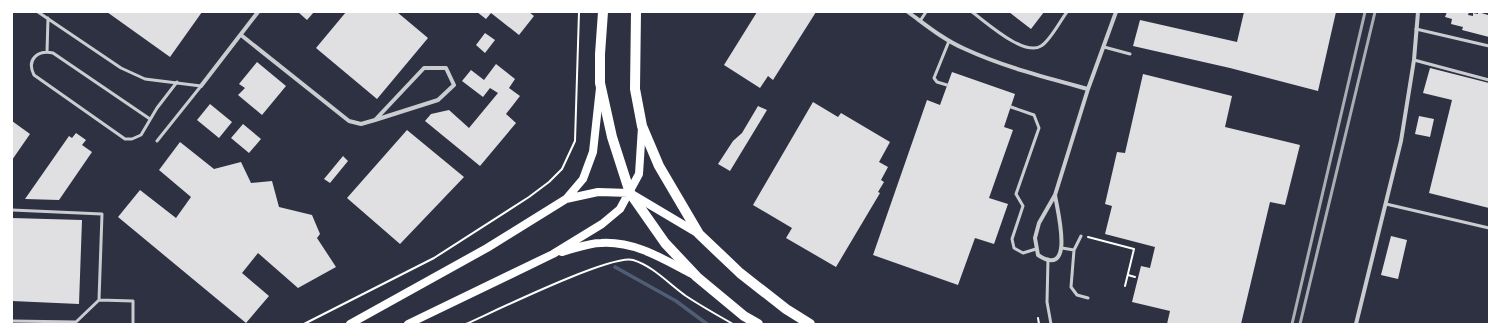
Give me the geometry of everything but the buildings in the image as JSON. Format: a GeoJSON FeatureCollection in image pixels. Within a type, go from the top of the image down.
{"type":"FeatureCollection","features":[{"type":"Feature","properties":{"kind":"main road"},"geometry":{"type":"LineString","coordinates":[[350,324],[487,248],[566,199],[583,178],[593,152],[600,83],[600,54],[603,12]]}},
{"type":"Feature","properties":{"kind":"main road"},"geometry":{"type":"LineString","coordinates":[[636,12],[635,89],[642,126],[659,166],[698,234]]}},
{"type":"Feature","properties":{"kind":"main road"},"geometry":{"type":"LineString","coordinates":[[600,83],[612,137],[630,193],[665,243],[697,277],[744,316],[758,324]]}},
{"type":"Feature","properties":{"kind":"main road"},"geometry":{"type":"LineString","coordinates":[[408,324],[554,254],[602,224],[620,209],[639,174],[642,126]]}},
{"type":"Feature","properties":{"kind":"main road"},"geometry":{"type":"LineString","coordinates":[[566,199],[598,192],[630,193],[698,234],[740,273],[786,309],[810,324]]}},
{"type":"Feature","properties":{"kind":"main road"},"geometry":{"type":"LineString","coordinates":[[554,254],[600,243],[626,244],[649,251],[697,277]]}},
{"type":"Feature","properties":{"kind":"street"},"geometry":{"type":"LineString","coordinates":[[201,86],[258,12]]}},
{"type":"Feature","properties":{"kind":"street"},"geometry":{"type":"LineString","coordinates":[[908,12],[949,41],[993,60],[1088,89]]}},
{"type":"Feature","properties":{"kind":"street"},"geometry":{"type":"LineString","coordinates":[[1055,195],[1062,234],[1062,248],[1059,256],[1054,259],[1048,259],[1038,255],[1036,248],[1035,238],[1039,223],[1055,195],[1088,89],[1116,12]]}},
{"type":"Feature","properties":{"kind":"street"},"geometry":{"type":"LineString","coordinates":[[1356,324],[1401,141],[1414,60],[1418,12]]}},
{"type":"Feature","properties":{"kind":"street"},"geometry":{"type":"LineString","coordinates":[[241,36],[349,121],[361,124],[375,120],[438,100],[454,85],[446,68],[424,68],[375,120]]}},
{"type":"Feature","properties":{"kind":"lane"},"geometry":{"type":"LineString","coordinates":[[38,12],[122,68],[145,79],[201,86],[157,141]]}},
{"type":"Feature","properties":{"kind":"lane"},"geometry":{"type":"LineString","coordinates":[[920,21],[926,12]]}},
{"type":"Feature","properties":{"kind":"lane"},"geometry":{"type":"LineString","coordinates":[[972,12],[1019,46],[1034,49],[1045,42],[1066,12]]}},
{"type":"Feature","properties":{"kind":"lane"},"geometry":{"type":"LineString","coordinates":[[47,52],[48,18]]}},
{"type":"Feature","properties":{"kind":"lane"},"geometry":{"type":"LineString","coordinates":[[1416,29],[1489,46]]}},
{"type":"Feature","properties":{"kind":"lane"},"geometry":{"type":"LineString","coordinates":[[947,85],[937,82],[934,78],[949,41]]}},
{"type":"Feature","properties":{"kind":"lane"},"geometry":{"type":"LineString","coordinates":[[1104,47],[1130,54]]}},
{"type":"Feature","properties":{"kind":"lane"},"geometry":{"type":"LineString","coordinates":[[150,119],[53,53],[41,52],[34,56],[31,62],[34,75],[125,139],[132,139],[141,135],[150,119],[177,82]]}},
{"type":"Feature","properties":{"kind":"lane"},"geometry":{"type":"LineString","coordinates":[[1414,60],[1489,80]]}},
{"type":"Feature","properties":{"kind":"lane"},"geometry":{"type":"LineString","coordinates":[[1011,107],[1034,115],[1039,128],[1016,194],[1023,206],[1012,239],[1014,248],[1023,253],[1036,248]]}},
{"type":"Feature","properties":{"kind":"lane"},"geometry":{"type":"LineString","coordinates":[[1386,204],[1489,228]]}},
{"type":"Feature","properties":{"kind":"lane"},"geometry":{"type":"LineString","coordinates":[[12,210],[102,214],[99,300],[76,322],[12,321]]}},
{"type":"Feature","properties":{"kind":"lane"},"geometry":{"type":"LineString","coordinates":[[1081,236],[1074,250],[1071,288],[1077,295],[1088,298]]}},
{"type":"Feature","properties":{"kind":"lane"},"geometry":{"type":"LineString","coordinates":[[1062,248],[1074,250]]}},
{"type":"Feature","properties":{"kind":"lane"},"geometry":{"type":"LineString","coordinates":[[1048,259],[1047,302],[1051,324]]}},
{"type":"Feature","properties":{"kind":"lane"},"geometry":{"type":"LineString","coordinates":[[99,300],[133,301],[133,324]]}},
{"type":"Feature","properties":{"kind":"path"},"geometry":{"type":"LineString","coordinates":[[304,324],[434,258],[529,197],[562,169],[574,141],[579,12]]}},
{"type":"Feature","properties":{"kind":"path"},"geometry":{"type":"LineString","coordinates":[[1081,236],[1134,249],[1125,286]]}},
{"type":"Feature","properties":{"kind":"path"},"geometry":{"type":"LineString","coordinates":[[466,324],[587,270],[615,260],[632,259],[644,265],[686,296],[733,324]]}},
{"type":"Feature","properties":{"kind":"path"},"geometry":{"type":"LineString","coordinates":[[1128,275],[1135,277]]}},
{"type":"Feature","properties":{"kind":"path"},"geometry":{"type":"LineString","coordinates":[[1038,318],[1039,324]]}},
{"type":"Feature","properties":{"kind":"waterway"},"geometry":{"type":"LineString","coordinates":[[615,267],[676,301],[707,324]]}},
{"type":"Feature","properties":{"kind":"railway"},"geometry":{"type":"LineString","coordinates":[[1292,324],[1365,12]]}},
{"type":"Feature","properties":{"kind":"railway"},"geometry":{"type":"LineString","coordinates":[[1300,324],[1375,12]]}}]}
